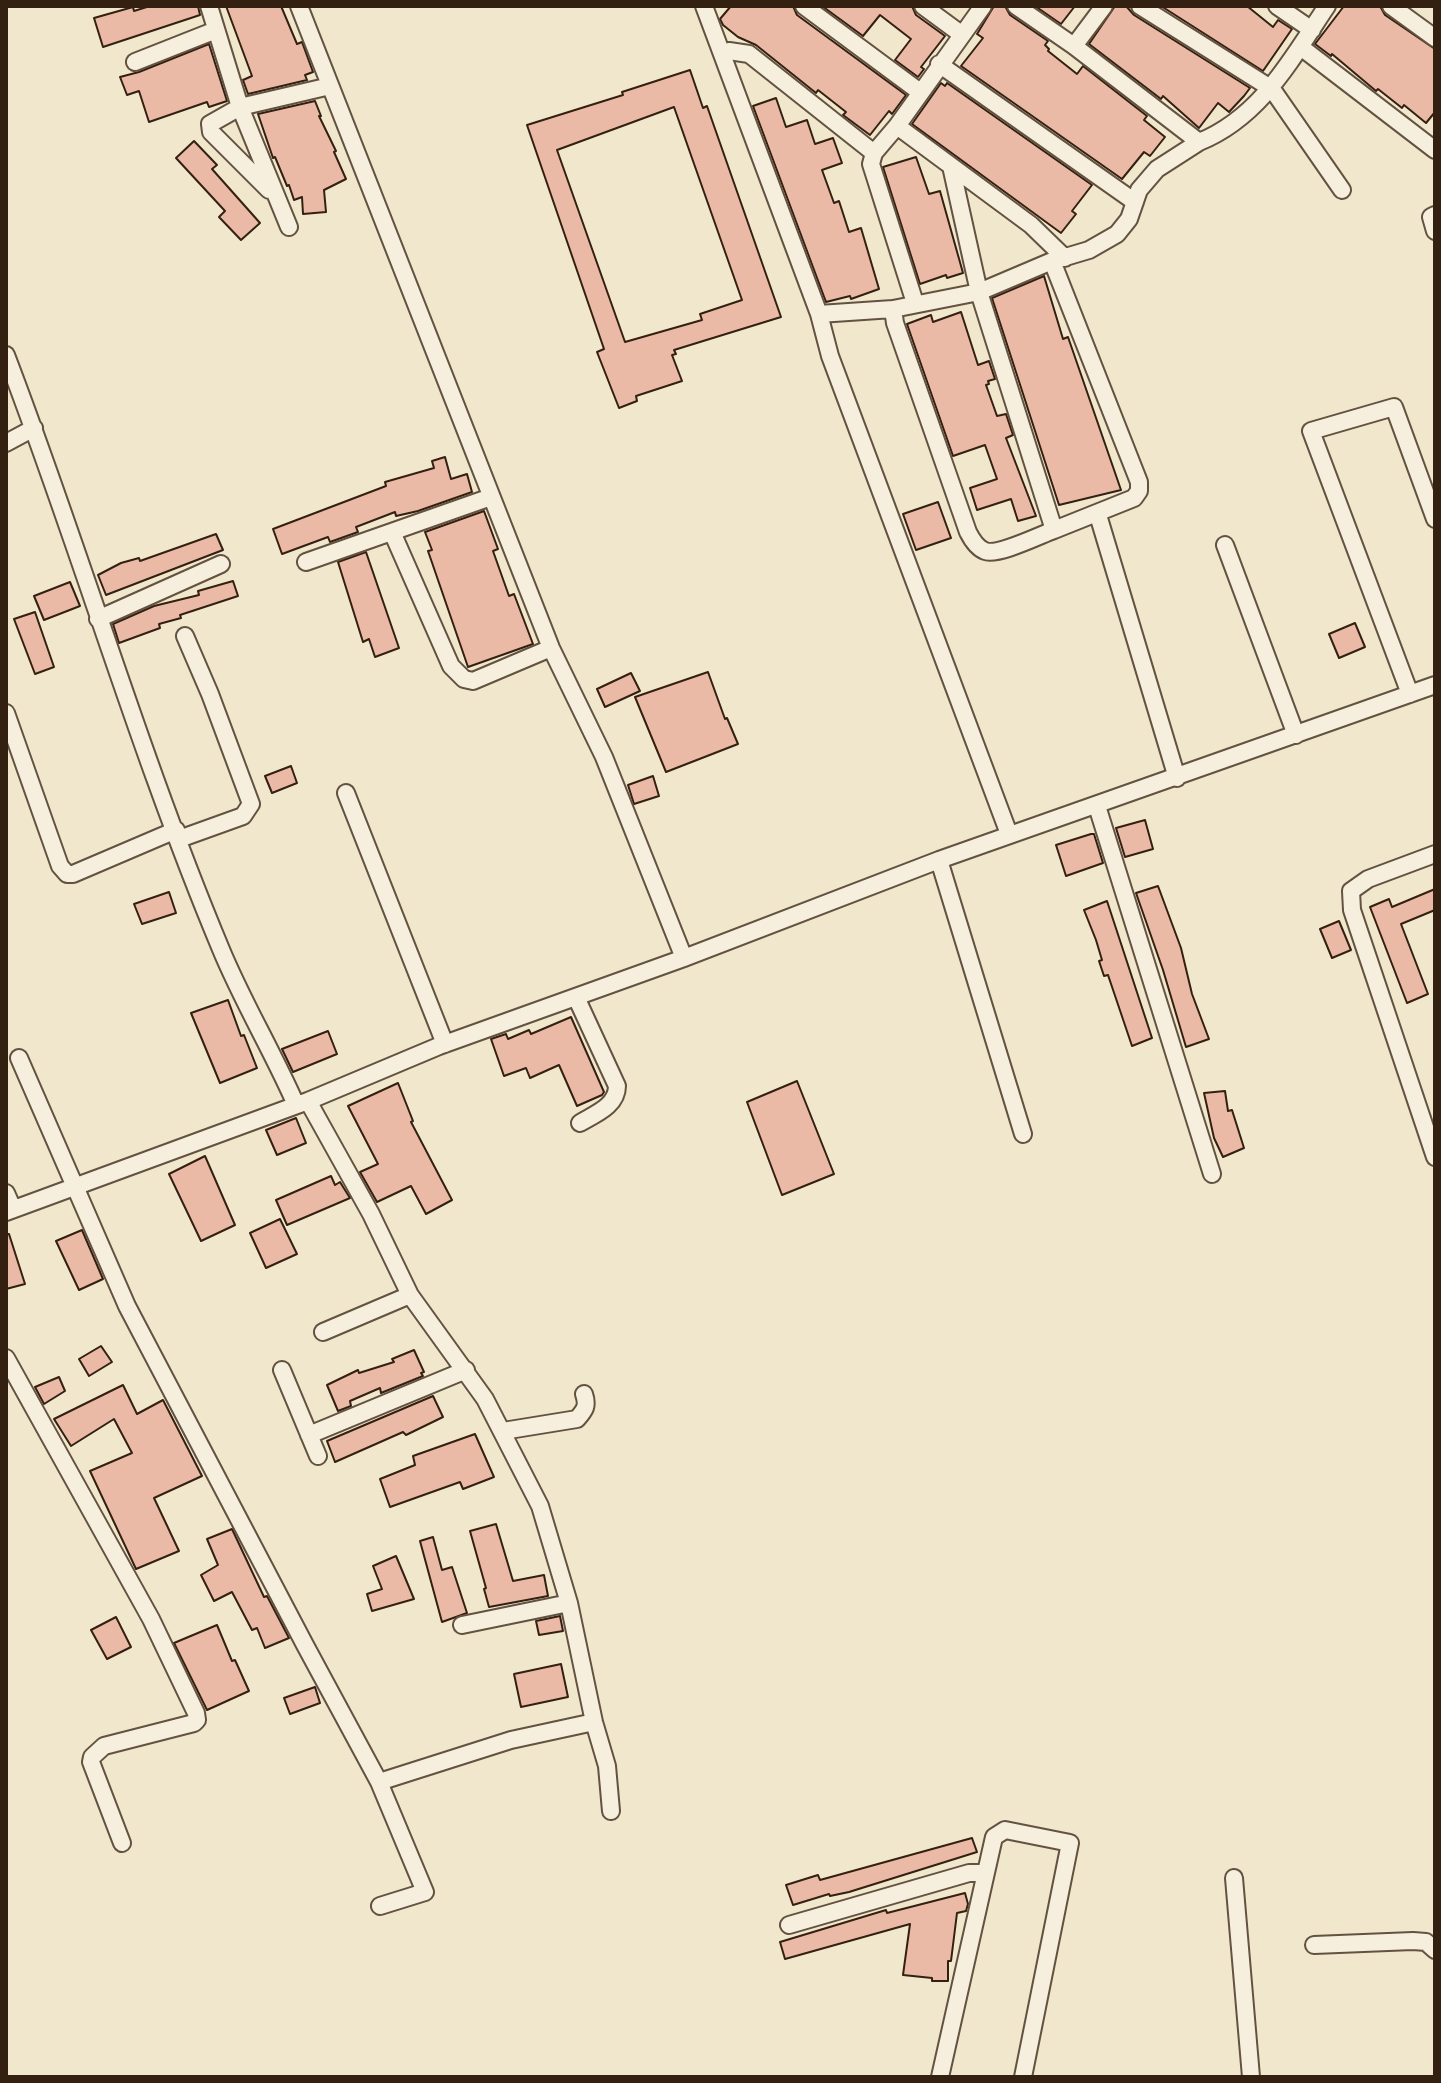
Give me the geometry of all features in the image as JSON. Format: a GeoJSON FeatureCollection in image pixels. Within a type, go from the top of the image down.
{"type":"FeatureCollection","features":[{"type":"Feature","properties":{"kind":"street"},"geometry":{"type":"LineString","coordinates":[[209,6],[240,107],[289,227]]}},
{"type":"Feature","properties":{"kind":"street"},"geometry":{"type":"LineString","coordinates":[[299,6],[551,648],[604,757],[684,958]]}},
{"type":"Feature","properties":{"kind":"street"},"geometry":{"type":"LineString","coordinates":[[704,6],[819,314],[830,356],[1009,834]]}},
{"type":"Feature","properties":{"kind":"street"},"geometry":{"type":"LineString","coordinates":[[804,6],[920,92]]}},
{"type":"Feature","properties":{"kind":"street"},"geometry":{"type":"LineString","coordinates":[[923,6],[961,34]]}},
{"type":"Feature","properties":{"kind":"street"},"geometry":{"type":"LineString","coordinates":[[915,303],[871,164],[874,153],[983,6]]}},
{"type":"Feature","properties":{"kind":"street"},"geometry":{"type":"LineString","coordinates":[[1016,6],[1074,46],[1199,142]]}},
{"type":"Feature","properties":{"kind":"street"},"geometry":{"type":"LineString","coordinates":[[1074,46],[1104,6]]}},
{"type":"Feature","properties":{"kind":"street"},"geometry":{"type":"LineString","coordinates":[[1140,6],[1272,89],[1342,190]]}},
{"type":"Feature","properties":{"kind":"street"},"geometry":{"type":"LineString","coordinates":[[1277,6],[1312,30]]}},
{"type":"Feature","properties":{"kind":"street"},"geometry":{"type":"LineString","coordinates":[[819,314],[893,309],[979,292],[1058,259],[1089,250],[1117,234],[1129,219],[1139,190],[1157,169],[1228,127],[1272,89],[1327,6]]}},
{"type":"Feature","properties":{"kind":"street"},"geometry":{"type":"LineString","coordinates":[[1391,6],[1435,38]]}},
{"type":"Feature","properties":{"kind":"street"},"geometry":{"type":"LineString","coordinates":[[135,62],[216,30]]}},
{"type":"Feature","properties":{"kind":"street"},"geometry":{"type":"LineString","coordinates":[[1302,48],[1435,150]]}},
{"type":"Feature","properties":{"kind":"street"},"geometry":{"type":"LineString","coordinates":[[723,56],[729,51],[749,54],[874,153]]}},
{"type":"Feature","properties":{"kind":"street"},"geometry":{"type":"LineString","coordinates":[[939,64],[1135,202]]}},
{"type":"Feature","properties":{"kind":"street"},"geometry":{"type":"LineString","coordinates":[[274,195],[209,129],[212,122],[240,107],[330,86]]}},
{"type":"Feature","properties":{"kind":"street"},"geometry":{"type":"LineString","coordinates":[[893,309],[895,323],[963,518],[975,543],[984,551],[996,552],[1098,515],[1134,498],[1139,491],[1139,482],[1058,259],[1031,225],[897,126]]}},
{"type":"Feature","properties":{"kind":"street"},"geometry":{"type":"LineString","coordinates":[[951,166],[979,292],[1054,530]]}},
{"type":"Feature","properties":{"kind":"street"},"geometry":{"type":"LineString","coordinates":[[1435,215],[1431,217],[1435,231]]}},
{"type":"Feature","properties":{"kind":"street"},"geometry":{"type":"LineString","coordinates":[[6,355],[34,428],[98,619],[221,949],[273,1053],[371,1214],[410,1295],[466,1370],[503,1431],[540,1506],[569,1603],[594,1722],[607,1766],[611,1811]]}},
{"type":"Feature","properties":{"kind":"street"},"geometry":{"type":"LineString","coordinates":[[1410,694],[1311,431],[1394,407],[1435,519]]}},
{"type":"Feature","properties":{"kind":"street"},"geometry":{"type":"LineString","coordinates":[[6,443],[34,428]]}},
{"type":"Feature","properties":{"kind":"street"},"geometry":{"type":"LineString","coordinates":[[306,562],[491,497]]}},
{"type":"Feature","properties":{"kind":"street"},"geometry":{"type":"LineString","coordinates":[[1098,515],[1177,778]]}},
{"type":"Feature","properties":{"kind":"street"},"geometry":{"type":"LineString","coordinates":[[392,532],[451,666],[464,679],[473,681],[551,648]]}},
{"type":"Feature","properties":{"kind":"street"},"geometry":{"type":"LineString","coordinates":[[1225,545],[1296,735]]}},
{"type":"Feature","properties":{"kind":"street"},"geometry":{"type":"LineString","coordinates":[[98,619],[221,564]]}},
{"type":"Feature","properties":{"kind":"street"},"geometry":{"type":"LineString","coordinates":[[6,713],[60,866],[67,874],[243,816],[251,804],[185,636]]}},
{"type":"Feature","properties":{"kind":"street"},"geometry":{"type":"LineString","coordinates":[[6,1193],[10,1211],[302,1103],[445,1044],[684,958],[1009,834],[1097,806],[1435,685]]}},
{"type":"Feature","properties":{"kind":"street"},"geometry":{"type":"LineString","coordinates":[[346,793],[445,1044]]}},
{"type":"Feature","properties":{"kind":"street"},"geometry":{"type":"LineString","coordinates":[[1097,806],[1212,1174]]}},
{"type":"Feature","properties":{"kind":"street"},"geometry":{"type":"LineString","coordinates":[[1435,854],[1368,879],[1351,891],[1352,910],[1435,1157]]}},
{"type":"Feature","properties":{"kind":"street"},"geometry":{"type":"LineString","coordinates":[[939,860],[1023,1134]]}},
{"type":"Feature","properties":{"kind":"street"},"geometry":{"type":"LineString","coordinates":[[576,997],[617,1086],[617,1093],[608,1106],[580,1123]]}},
{"type":"Feature","properties":{"kind":"street"},"geometry":{"type":"LineString","coordinates":[[19,1058],[127,1306],[379,1782],[425,1892],[380,1906]]}},
{"type":"Feature","properties":{"kind":"street"},"geometry":{"type":"LineString","coordinates":[[323,1332],[410,1295]]}},
{"type":"Feature","properties":{"kind":"street"},"geometry":{"type":"LineString","coordinates":[[6,1358],[151,1619],[196,1713],[194,1723],[104,1746],[92,1757],[91,1762],[122,1843]]}},
{"type":"Feature","properties":{"kind":"street"},"geometry":{"type":"LineString","coordinates":[[282,1370],[318,1456]]}},
{"type":"Feature","properties":{"kind":"street"},"geometry":{"type":"LineString","coordinates":[[309,1435],[466,1370]]}},
{"type":"Feature","properties":{"kind":"street"},"geometry":{"type":"LineString","coordinates":[[503,1431],[577,1419],[587,1403],[584,1394]]}},
{"type":"Feature","properties":{"kind":"street"},"geometry":{"type":"LineString","coordinates":[[462,1625],[569,1603]]}},
{"type":"Feature","properties":{"kind":"street"},"geometry":{"type":"LineString","coordinates":[[379,1782],[511,1740],[594,1722]]}},
{"type":"Feature","properties":{"kind":"street"},"geometry":{"type":"LineString","coordinates":[[940,2077],[994,1837],[1005,1830],[1070,1843],[1023,2077]]}},
{"type":"Feature","properties":{"kind":"street"},"geometry":{"type":"LineString","coordinates":[[789,1925],[969,1873],[986,1873]]}},
{"type":"Feature","properties":{"kind":"street"},"geometry":{"type":"LineString","coordinates":[[1234,1878],[1251,2077]]}},
{"type":"Feature","properties":{"kind":"street"},"geometry":{"type":"LineString","coordinates":[[1314,1945],[1413,1941],[1426,1942],[1435,1950]]}},
{"type":"Feature","properties":{"kind":"building"},"geometry":{"type":"Polygon","coordinates":[[[150,6],[198,6],[200,15],[103,47],[94,18],[133,7],[134,11],[150,6]]]}},
{"type":"Feature","properties":{"kind":"building"},"geometry":{"type":"Polygon","coordinates":[[[226,6],[281,6],[297,44],[302,42],[313,72],[305,75],[307,80],[248,94],[243,80],[252,76],[226,6]]]}},
{"type":"Feature","properties":{"kind":"building"},"geometry":{"type":"Polygon","coordinates":[[[731,6],[793,6],[797,15],[906,95],[870,135],[843,115],[846,112],[818,90],[816,93],[756,45],[738,37],[723,25],[720,19],[731,6]]]}},
{"type":"Feature","properties":{"kind":"building"},"geometry":{"type":"Polygon","coordinates":[[[822,6],[912,6],[916,15],[945,36],[921,67],[924,69],[918,77],[895,60],[911,39],[880,15],[863,36],[822,6]]]}},
{"type":"Feature","properties":{"kind":"building"},"geometry":{"type":"Polygon","coordinates":[[[994,6],[1005,6],[1010,15],[1048,41],[1045,45],[1048,51],[1077,74],[1083,66],[1147,116],[1144,120],[1165,137],[1150,156],[1144,152],[1122,179],[961,66],[983,38],[977,34],[994,6]]]}},
{"type":"Feature","properties":{"kind":"building"},"geometry":{"type":"Polygon","coordinates":[[[1035,6],[1075,6],[1061,24],[1035,6]]]}},
{"type":"Feature","properties":{"kind":"building"},"geometry":{"type":"Polygon","coordinates":[[[1115,6],[1126,6],[1134,15],[1250,88],[1229,112],[1218,103],[1199,128],[1163,96],[1161,99],[1089,44],[1115,6]]]}},
{"type":"Feature","properties":{"kind":"building"},"geometry":{"type":"Polygon","coordinates":[[[1161,6],[1247,6],[1273,27],[1278,20],[1292,29],[1263,71],[1161,6]]]}},
{"type":"Feature","properties":{"kind":"building"},"geometry":{"type":"Polygon","coordinates":[[[1344,6],[1380,6],[1385,15],[1435,49],[1435,112],[1426,123],[1404,105],[1402,108],[1378,89],[1376,91],[1332,54],[1315,44],[1344,6]]]}},
{"type":"Feature","properties":{"kind":"building"},"geometry":{"type":"Polygon","coordinates":[[[209,44],[227,101],[209,107],[207,102],[149,122],[139,91],[127,95],[120,77],[209,44]]]}},
{"type":"Feature","properties":{"kind":"building"},"geometry":{"type":"Polygon","coordinates":[[[690,70],[703,108],[707,106],[781,317],[674,350],[676,354],[672,355],[682,381],[636,396],[637,401],[619,408],[597,352],[604,349],[527,125],[623,95],[622,92],[690,70]],[[674,107],[557,150],[625,342],[702,320],[700,314],[742,300],[674,107]]]}},
{"type":"Feature","properties":{"kind":"building"},"geometry":{"type":"Polygon","coordinates":[[[941,83],[945,86],[947,83],[1092,185],[1072,211],[1076,214],[1061,233],[912,124],[941,83]]]}},
{"type":"Feature","properties":{"kind":"building"},"geometry":{"type":"Polygon","coordinates":[[[776,98],[786,127],[807,120],[815,144],[833,138],[842,163],[822,170],[834,203],[839,201],[849,232],[861,228],[879,289],[851,299],[850,296],[826,302],[753,106],[776,98]]]}},
{"type":"Feature","properties":{"kind":"building"},"geometry":{"type":"Polygon","coordinates":[[[315,101],[346,179],[324,190],[326,212],[303,214],[302,197],[294,200],[273,158],[258,114],[315,101]]]}},
{"type":"Feature","properties":{"kind":"building"},"geometry":{"type":"Polygon","coordinates":[[[194,141],[217,165],[212,169],[260,223],[241,240],[219,217],[225,211],[176,158],[194,141]]]}},
{"type":"Feature","properties":{"kind":"building"},"geometry":{"type":"Polygon","coordinates":[[[916,157],[929,194],[940,191],[963,273],[920,284],[883,167],[916,157]]]}},
{"type":"Feature","properties":{"kind":"building"},"geometry":{"type":"Polygon","coordinates":[[[1044,276],[1063,339],[1068,337],[1121,490],[1059,505],[992,298],[1044,276]]]}},
{"type":"Feature","properties":{"kind":"building"},"geometry":{"type":"Polygon","coordinates":[[[961,312],[978,365],[989,361],[995,379],[986,385],[997,416],[1006,414],[1013,435],[1006,438],[1036,516],[1018,521],[1011,499],[977,510],[970,488],[997,479],[985,445],[953,456],[907,324],[931,315],[933,322],[961,312]]]}},
{"type":"Feature","properties":{"kind":"building"},"geometry":{"type":"Polygon","coordinates":[[[445,457],[451,479],[467,474],[472,492],[418,511],[396,516],[395,512],[356,527],[358,532],[330,542],[328,537],[282,554],[273,529],[386,486],[385,482],[434,468],[432,461],[445,457]]]}},
{"type":"Feature","properties":{"kind":"building"},"geometry":{"type":"Polygon","coordinates":[[[938,502],[951,538],[916,550],[903,514],[938,502]]]}},
{"type":"Feature","properties":{"kind":"building"},"geometry":{"type":"Polygon","coordinates":[[[484,511],[498,549],[493,551],[509,596],[514,594],[533,644],[468,667],[428,551],[432,550],[425,532],[484,511]]]}},
{"type":"Feature","properties":{"kind":"building"},"geometry":{"type":"Polygon","coordinates":[[[216,534],[223,550],[106,595],[98,575],[121,563],[139,558],[140,561],[216,534]]]}},
{"type":"Feature","properties":{"kind":"building"},"geometry":{"type":"Polygon","coordinates":[[[366,552],[399,648],[375,657],[369,639],[363,642],[338,562],[366,552]]]}},
{"type":"Feature","properties":{"kind":"building"},"geometry":{"type":"Polygon","coordinates":[[[233,581],[238,596],[180,615],[181,618],[159,624],[160,628],[119,643],[113,624],[154,606],[199,595],[198,591],[233,581]]]}},
{"type":"Feature","properties":{"kind":"building"},"geometry":{"type":"Polygon","coordinates":[[[70,582],[80,606],[44,620],[34,596],[70,582]]]}},
{"type":"Feature","properties":{"kind":"building"},"geometry":{"type":"Polygon","coordinates":[[[35,612],[54,667],[35,674],[14,619],[35,612]]]}},
{"type":"Feature","properties":{"kind":"building"},"geometry":{"type":"Polygon","coordinates":[[[1355,623],[1365,647],[1339,658],[1329,634],[1355,623]]]}},
{"type":"Feature","properties":{"kind":"building"},"geometry":{"type":"Polygon","coordinates":[[[708,672],[738,744],[666,772],[635,697],[708,672]]]}},
{"type":"Feature","properties":{"kind":"building"},"geometry":{"type":"Polygon","coordinates":[[[631,673],[640,691],[605,707],[597,689],[631,673]]]}},
{"type":"Feature","properties":{"kind":"building"},"geometry":{"type":"Polygon","coordinates":[[[291,766],[297,783],[272,793],[265,776],[291,766]]]}},
{"type":"Feature","properties":{"kind":"building"},"geometry":{"type":"Polygon","coordinates":[[[653,776],[659,796],[634,804],[628,785],[653,776]]]}},
{"type":"Feature","properties":{"kind":"building"},"geometry":{"type":"Polygon","coordinates":[[[1145,820],[1153,849],[1125,857],[1116,828],[1145,820]]]}},
{"type":"Feature","properties":{"kind":"building"},"geometry":{"type":"Polygon","coordinates":[[[1094,834],[1103,863],[1066,876],[1056,845],[1094,834]]]}},
{"type":"Feature","properties":{"kind":"building"},"geometry":{"type":"Polygon","coordinates":[[[1158,886],[1209,1039],[1186,1047],[1136,893],[1158,886]]]}},
{"type":"Feature","properties":{"kind":"building"},"geometry":{"type":"Polygon","coordinates":[[[1435,889],[1435,910],[1401,924],[1428,994],[1407,1003],[1370,907],[1389,899],[1392,907],[1435,889]]]}},
{"type":"Feature","properties":{"kind":"building"},"geometry":{"type":"Polygon","coordinates":[[[169,892],[176,913],[142,924],[134,904],[169,892]]]}},
{"type":"Feature","properties":{"kind":"building"},"geometry":{"type":"Polygon","coordinates":[[[1107,901],[1152,1038],[1132,1046],[1108,975],[1104,976],[1096,940],[1084,910],[1107,901]]]}},
{"type":"Feature","properties":{"kind":"building"},"geometry":{"type":"Polygon","coordinates":[[[1339,921],[1351,950],[1332,958],[1320,929],[1339,921]]]}},
{"type":"Feature","properties":{"kind":"building"},"geometry":{"type":"Polygon","coordinates":[[[228,1000],[257,1068],[220,1083],[191,1013],[228,1000]]]}},
{"type":"Feature","properties":{"kind":"building"},"geometry":{"type":"Polygon","coordinates":[[[571,1017],[604,1092],[602,1095],[577,1106],[559,1065],[530,1078],[526,1068],[504,1076],[491,1039],[506,1034],[508,1039],[529,1030],[531,1034],[571,1017]]]}},
{"type":"Feature","properties":{"kind":"building"},"geometry":{"type":"Polygon","coordinates":[[[328,1031],[337,1054],[293,1072],[282,1049],[328,1031]]]}},
{"type":"Feature","properties":{"kind":"building"},"geometry":{"type":"Polygon","coordinates":[[[797,1081],[834,1174],[782,1195],[747,1102],[797,1081]]]}},
{"type":"Feature","properties":{"kind":"building"},"geometry":{"type":"Polygon","coordinates":[[[398,1083],[411,1122],[452,1200],[426,1214],[411,1186],[377,1202],[360,1172],[378,1164],[348,1106],[398,1083]]]}},
{"type":"Feature","properties":{"kind":"building"},"geometry":{"type":"Polygon","coordinates":[[[1225,1091],[1228,1111],[1232,1110],[1244,1148],[1223,1157],[1214,1138],[1204,1093],[1225,1091]]]}},
{"type":"Feature","properties":{"kind":"building"},"geometry":{"type":"Polygon","coordinates":[[[296,1118],[306,1143],[277,1155],[266,1130],[296,1118]]]}},
{"type":"Feature","properties":{"kind":"building"},"geometry":{"type":"Polygon","coordinates":[[[205,1156],[235,1225],[201,1241],[169,1174],[205,1156]]]}},
{"type":"Feature","properties":{"kind":"building"},"geometry":{"type":"Polygon","coordinates":[[[331,1176],[335,1185],[340,1182],[350,1198],[287,1225],[276,1200],[331,1176]]]}},
{"type":"Feature","properties":{"kind":"building"},"geometry":{"type":"Polygon","coordinates":[[[280,1219],[297,1254],[266,1268],[250,1233],[280,1219]]]}},
{"type":"Feature","properties":{"kind":"building"},"geometry":{"type":"Polygon","coordinates":[[[82,1230],[103,1279],[79,1290],[56,1241],[82,1230]]]}},
{"type":"Feature","properties":{"kind":"building"},"geometry":{"type":"Polygon","coordinates":[[[6,1234],[9,1234],[25,1284],[6,1289],[6,1234]]]}},
{"type":"Feature","properties":{"kind":"building"},"geometry":{"type":"Polygon","coordinates":[[[101,1346],[112,1362],[89,1376],[79,1359],[101,1346]]]}},
{"type":"Feature","properties":{"kind":"building"},"geometry":{"type":"Polygon","coordinates":[[[414,1350],[423,1376],[381,1393],[380,1388],[350,1401],[351,1406],[338,1411],[327,1385],[358,1370],[359,1373],[394,1362],[392,1359],[414,1350]]]}},
{"type":"Feature","properties":{"kind":"building"},"geometry":{"type":"Polygon","coordinates":[[[59,1377],[65,1391],[44,1404],[35,1387],[59,1377]]]}},
{"type":"Feature","properties":{"kind":"building"},"geometry":{"type":"Polygon","coordinates":[[[123,1385],[137,1414],[163,1400],[202,1476],[154,1498],[179,1551],[136,1569],[90,1471],[132,1453],[114,1419],[71,1446],[54,1419],[123,1385]]]}},
{"type":"Feature","properties":{"kind":"building"},"geometry":{"type":"Polygon","coordinates":[[[433,1396],[443,1417],[335,1462],[327,1441],[433,1396]]]}},
{"type":"Feature","properties":{"kind":"building"},"geometry":{"type":"Polygon","coordinates":[[[475,1434],[494,1477],[463,1489],[460,1482],[390,1507],[380,1479],[415,1465],[413,1456],[475,1434]]]}},
{"type":"Feature","properties":{"kind":"building"},"geometry":{"type":"Polygon","coordinates":[[[496,1524],[513,1581],[544,1575],[548,1596],[489,1607],[470,1531],[496,1524]]]}},
{"type":"Feature","properties":{"kind":"building"},"geometry":{"type":"Polygon","coordinates":[[[232,1529],[264,1597],[267,1596],[289,1638],[265,1648],[257,1628],[252,1630],[232,1592],[214,1601],[201,1575],[218,1565],[207,1539],[232,1529]]]}},
{"type":"Feature","properties":{"kind":"building"},"geometry":{"type":"Polygon","coordinates":[[[433,1537],[442,1570],[452,1567],[467,1613],[442,1622],[420,1541],[433,1537]]]}},
{"type":"Feature","properties":{"kind":"building"},"geometry":{"type":"Polygon","coordinates":[[[396,1556],[414,1599],[372,1611],[367,1594],[382,1589],[373,1566],[396,1556]]]}},
{"type":"Feature","properties":{"kind":"building"},"geometry":{"type":"Polygon","coordinates":[[[560,1616],[563,1631],[539,1635],[536,1621],[560,1616]]]}},
{"type":"Feature","properties":{"kind":"building"},"geometry":{"type":"Polygon","coordinates":[[[116,1617],[131,1647],[107,1659],[91,1630],[116,1617]]]}},
{"type":"Feature","properties":{"kind":"building"},"geometry":{"type":"Polygon","coordinates":[[[217,1625],[249,1691],[207,1710],[174,1643],[217,1625]]]}},
{"type":"Feature","properties":{"kind":"building"},"geometry":{"type":"Polygon","coordinates":[[[561,1664],[568,1697],[521,1707],[514,1674],[561,1664]]]}},
{"type":"Feature","properties":{"kind":"building"},"geometry":{"type":"Polygon","coordinates":[[[315,1687],[320,1703],[290,1714],[284,1698],[315,1687]]]}},
{"type":"Feature","properties":{"kind":"building"},"geometry":{"type":"Polygon","coordinates":[[[972,1838],[977,1852],[849,1892],[829,1894],[793,1905],[786,1885],[818,1875],[820,1880],[972,1838]]]}},
{"type":"Feature","properties":{"kind":"building"},"geometry":{"type":"Polygon","coordinates":[[[965,1893],[968,1904],[966,1911],[957,1913],[951,1961],[948,1961],[948,1981],[903,1975],[910,1924],[785,1959],[780,1942],[886,1910],[887,1913],[965,1893]]]}}]}
